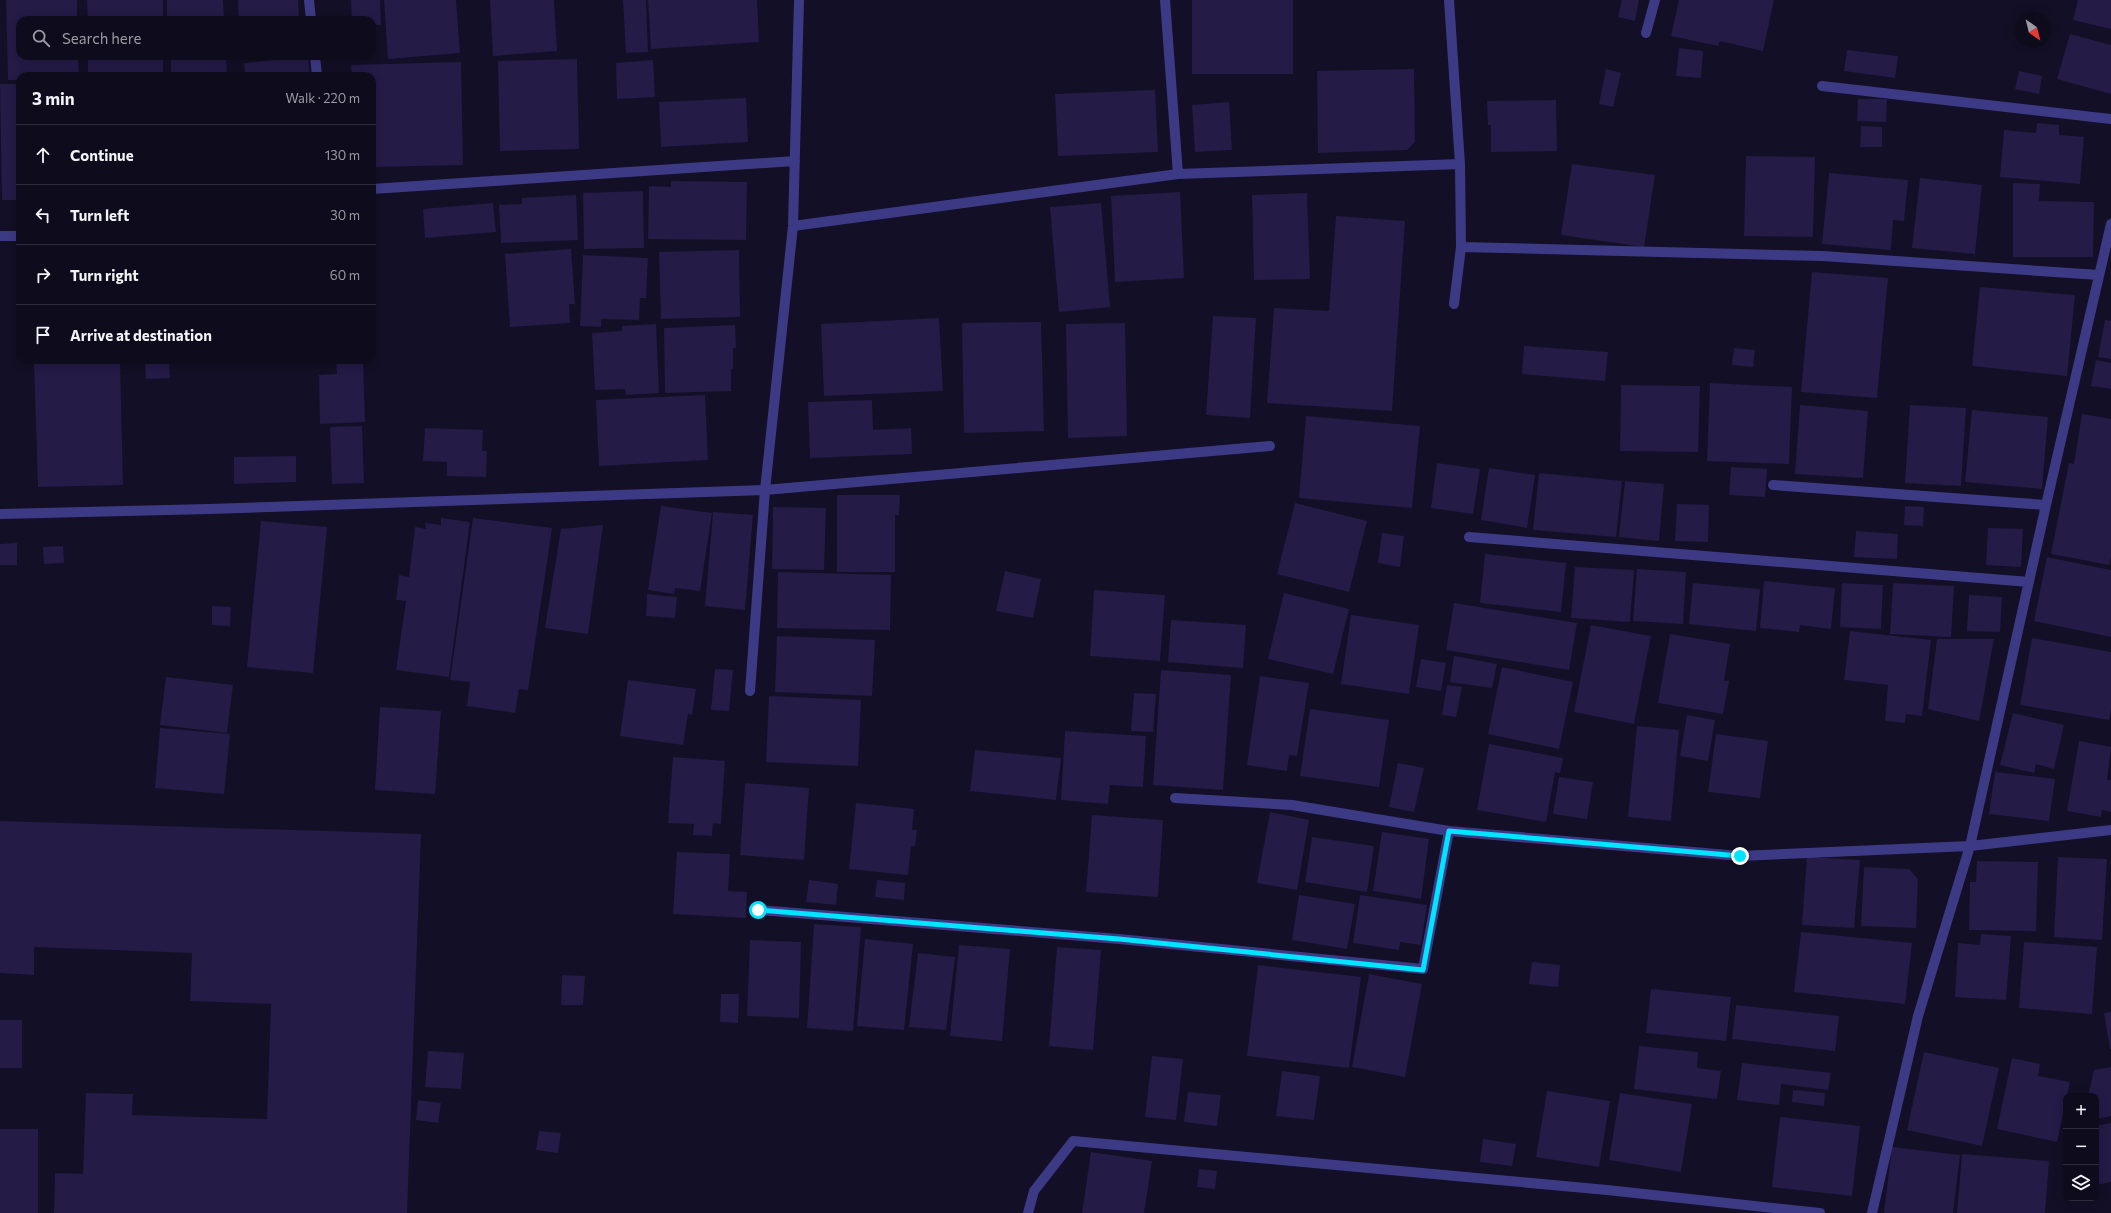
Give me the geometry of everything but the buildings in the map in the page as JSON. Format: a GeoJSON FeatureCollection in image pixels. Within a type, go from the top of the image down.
{"type":"FeatureCollection","features":[{"type":"Feature","properties":{"kind":"street"},"geometry":{"type":"LineString","coordinates":[[309,0],[311,16]]}},
{"type":"Feature","properties":{"kind":"street"},"geometry":{"type":"LineString","coordinates":[[750,691],[765,490],[793,226],[800,0]]}},
{"type":"Feature","properties":{"kind":"street"},"geometry":{"type":"LineString","coordinates":[[1165,0],[1178,174]]}},
{"type":"Feature","properties":{"kind":"street"},"geometry":{"type":"LineString","coordinates":[[1449,0],[1460,164],[1461,248],[1454,304]]}},
{"type":"Feature","properties":{"kind":"street"},"geometry":{"type":"LineString","coordinates":[[1646,33],[1655,0]]}},
{"type":"Feature","properties":{"kind":"street"},"geometry":{"type":"LineString","coordinates":[[315,60],[317,72]]}},
{"type":"Feature","properties":{"kind":"street"},"geometry":{"type":"LineString","coordinates":[[1822,86],[2111,119]]}},
{"type":"Feature","properties":{"kind":"street"},"geometry":{"type":"LineString","coordinates":[[376,189],[795,161]]}},
{"type":"Feature","properties":{"kind":"street"},"geometry":{"type":"LineString","coordinates":[[793,226],[1178,174],[1460,164]]}},
{"type":"Feature","properties":{"kind":"street"},"geometry":{"type":"LineString","coordinates":[[1872,1213],[1918,1016],[1970,846],[2046,505],[2111,224]]}},
{"type":"Feature","properties":{"kind":"street"},"geometry":{"type":"LineString","coordinates":[[0,236],[16,236]]}},
{"type":"Feature","properties":{"kind":"street"},"geometry":{"type":"LineString","coordinates":[[1461,248],[1823,256],[2099,275]]}},
{"type":"Feature","properties":{"kind":"street"},"geometry":{"type":"LineString","coordinates":[[0,514],[209,509],[765,490],[1270,446]]}},
{"type":"Feature","properties":{"kind":"street"},"geometry":{"type":"LineString","coordinates":[[1773,485],[2046,505]]}},
{"type":"Feature","properties":{"kind":"street"},"geometry":{"type":"LineString","coordinates":[[1469,537],[2029,582]]}},
{"type":"Feature","properties":{"kind":"street"},"geometry":{"type":"LineString","coordinates":[[1175,798],[1292,804],[1449,831],[1740,856],[1970,846],[2111,830]]}},
{"type":"Feature","properties":{"kind":"street"},"geometry":{"type":"LineString","coordinates":[[758,910],[1119,939],[1423,970],[1449,831]]}},
{"type":"Feature","properties":{"kind":"street"},"geometry":{"type":"LineString","coordinates":[[1028,1213],[1034,1192],[1073,1141],[1608,1190],[1820,1213]]}},
{"type":"Feature","properties":{"kind":"route"},"geometry":{"type":"LineString","coordinates":[[758,910],[1119,939],[1423,970],[1449,831],[1740,856]]}}]}
